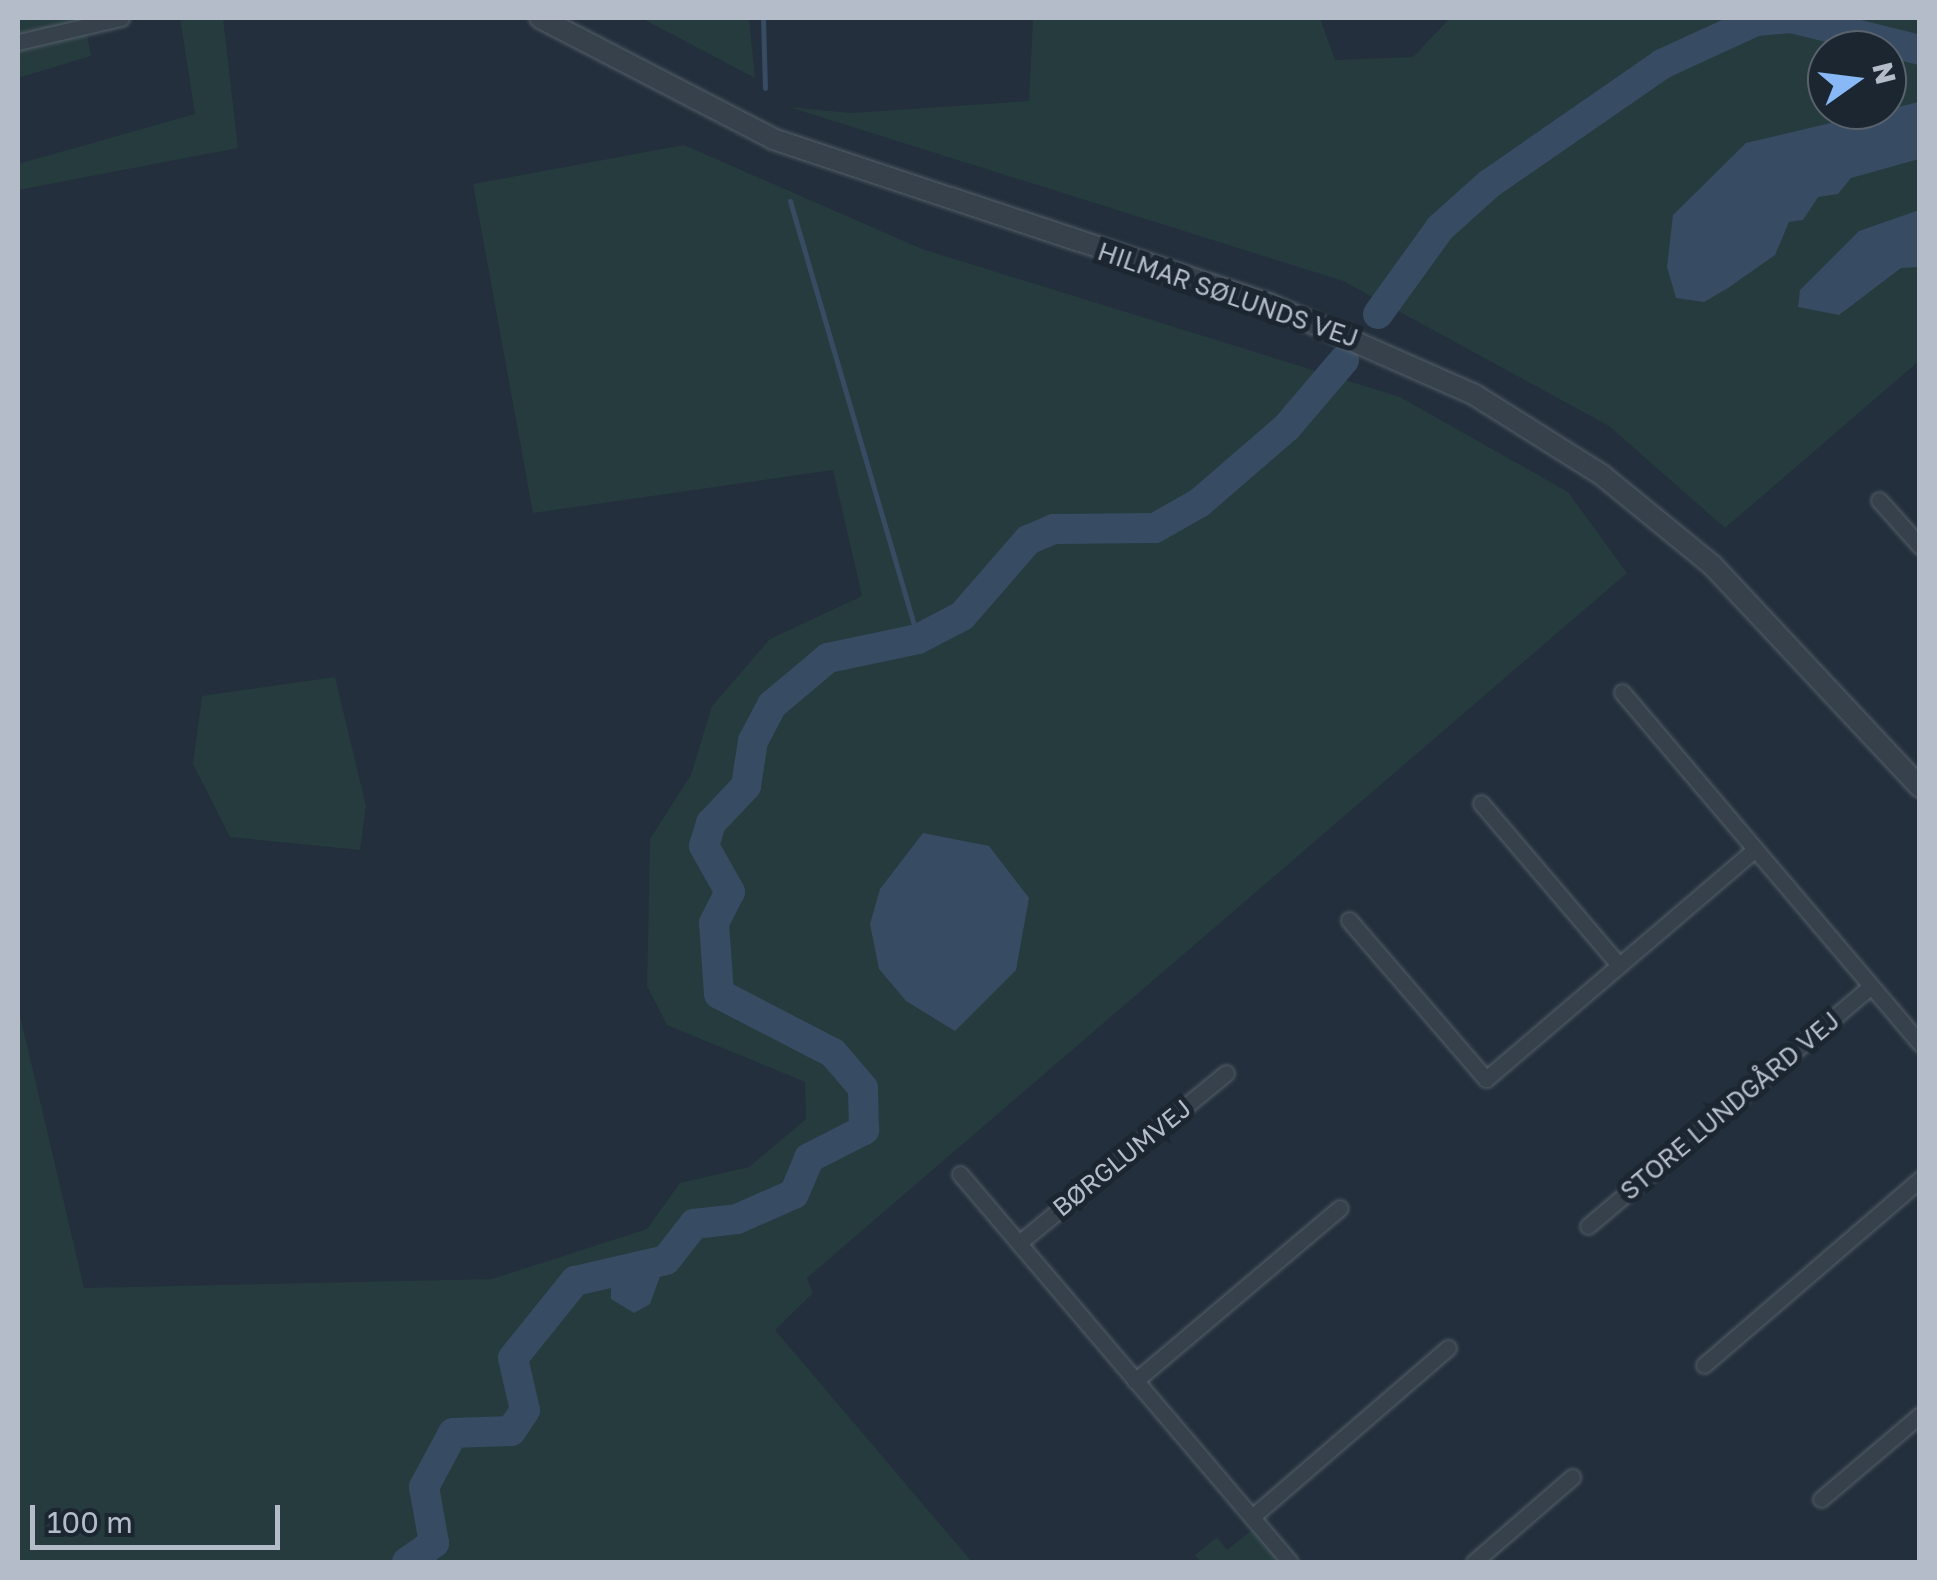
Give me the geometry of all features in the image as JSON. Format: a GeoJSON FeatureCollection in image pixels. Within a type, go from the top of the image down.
{"type":"FeatureCollection","features":[{"type":"Feature","properties":{"kind":"street"},"geometry":{"type":"LineString","coordinates":[[18,42],[121,18]]}},
{"type":"Feature","properties":{"kind":"street","name":"HILMAR SØLUNDS VEJ"},"geometry":{"type":"LineString","coordinates":[[540,18],[773,140],[1287,311],[1475,396],[1631,496],[1712,565],[1920,788]]}},
{"type":"Feature","properties":{"kind":"street"},"geometry":{"type":"LineString","coordinates":[[1879,500],[1920,546]]}},
{"type":"Feature","properties":{"kind":"street"},"geometry":{"type":"LineString","coordinates":[[1622,692],[1920,1044]]}},
{"type":"Feature","properties":{"kind":"street"},"geometry":{"type":"LineString","coordinates":[[1481,803],[1619,964]]}},
{"type":"Feature","properties":{"kind":"street"},"geometry":{"type":"LineString","coordinates":[[1349,920],[1486,1080],[1754,850]]}},
{"type":"Feature","properties":{"kind":"street","name":"STORE LUNDGÅRD VEJ"},"geometry":{"type":"LineString","coordinates":[[1588,1226],[1871,986]]}},
{"type":"Feature","properties":{"kind":"street","name":"BØRGLUMVEJ"},"geometry":{"type":"LineString","coordinates":[[1018,1243],[1226,1073]]}},
{"type":"Feature","properties":{"kind":"street"},"geometry":{"type":"LineString","coordinates":[[960,1174],[1290,1562]]}},
{"type":"Feature","properties":{"kind":"street"},"geometry":{"type":"LineString","coordinates":[[1704,1365],[1920,1179]]}},
{"type":"Feature","properties":{"kind":"street"},"geometry":{"type":"LineString","coordinates":[[1136,1380],[1340,1208]]}},
{"type":"Feature","properties":{"kind":"street"},"geometry":{"type":"LineString","coordinates":[[1252,1517],[1448,1348]]}},
{"type":"Feature","properties":{"kind":"street"},"geometry":{"type":"LineString","coordinates":[[1822,1500],[1920,1415]]}},
{"type":"Feature","properties":{"kind":"street"},"geometry":{"type":"LineString","coordinates":[[1474,1562],[1572,1477]]}},
{"type":"Feature","properties":{"kind":"green space"},"geometry":{"type":"Polygon","coordinates":[[[18,18],[84,18],[91,56],[18,78],[18,18]]]}},
{"type":"Feature","properties":{"kind":"green space"},"geometry":{"type":"Polygon","coordinates":[[[180,18],[223,18],[238,148],[18,190],[18,164],[195,114],[180,18]]]}},
{"type":"Feature","properties":{"kind":"green space"},"geometry":{"type":"Polygon","coordinates":[[[641,18],[749,18],[755,78],[677,37],[641,18]]]}},
{"type":"Feature","properties":{"kind":"green space"},"geometry":{"type":"Polygon","coordinates":[[[1033,18],[1320,18],[1335,60],[1413,57],[1450,18],[1919,18],[1919,361],[1725,528],[1609,426],[1343,281],[789,107],[851,113],[1029,101],[1033,18]]]}},
{"type":"Feature","properties":{"kind":"green space"},"geometry":{"type":"Polygon","coordinates":[[[684,145],[922,249],[1400,397],[1568,492],[1627,573],[807,1278],[813,1293],[775,1330],[972,1562],[18,1562],[18,1007],[84,1288],[492,1279],[647,1229],[680,1183],[749,1167],[806,1119],[805,1082],[667,1025],[647,986],[650,839],[691,775],[712,706],[770,639],[862,596],[833,470],[533,513],[473,184],[684,145]]]}},
{"type":"Feature","properties":{"kind":"green space"},"geometry":{"type":"Polygon","coordinates":[[[335,677],[366,806],[360,850],[230,837],[193,764],[202,696],[335,677]]]}},
{"type":"Feature","properties":{"kind":"green space"},"geometry":{"type":"Polygon","coordinates":[[[1257,1526],[1288,1562],[1201,1562],[1195,1555],[1217,1537],[1227,1550],[1257,1526]]]}},
{"type":"Feature","properties":{"kind":"water"},"geometry":{"type":"Polygon","coordinates":[[[1919,102],[1919,159],[1851,178],[1838,194],[1818,197],[1803,220],[1789,222],[1775,255],[1704,302],[1676,298],[1667,267],[1673,215],[1746,143],[1807,129],[1907,130],[1907,105],[1919,102]]]}},
{"type":"Feature","properties":{"kind":"water"},"geometry":{"type":"Polygon","coordinates":[[[1919,210],[1919,267],[1901,268],[1839,315],[1798,307],[1800,290],[1859,231],[1919,210]]]}},
{"type":"Feature","properties":{"kind":"water"},"geometry":{"type":"Polygon","coordinates":[[[923,833],[989,846],[1029,898],[1016,970],[955,1031],[906,1001],[879,969],[870,924],[880,889],[923,833]]]}},
{"type":"Feature","properties":{"kind":"water"},"geometry":{"type":"Polygon","coordinates":[[[666,1260],[650,1304],[634,1313],[611,1299],[611,1272],[666,1260]]]}},
{"type":"Feature","properties":{"kind":"waterway"},"geometry":{"type":"LineString","coordinates":[[763,18],[765,88]]}},
{"type":"Feature","properties":{"kind":"waterway"},"geometry":{"type":"LineString","coordinates":[[1378,314],[1440,228],[1489,184],[1662,64],[1756,21],[1791,18],[1920,50]]}},
{"type":"Feature","properties":{"kind":"waterway"},"geometry":{"type":"LineString","coordinates":[[790,201],[918,639]]}},
{"type":"Feature","properties":{"kind":"waterway"},"geometry":{"type":"LineString","coordinates":[[407,1562],[434,1543],[424,1487],[453,1433],[511,1431],[525,1410],[513,1358],[575,1281],[666,1260],[694,1224],[737,1219],[794,1194],[809,1158],[864,1130],[863,1088],[833,1053],[719,994],[714,923],[730,892],[704,846],[711,823],[746,786],[753,741],[772,705],[828,658],[918,639],[962,616],[1028,540],[1054,529],[1155,528],[1199,503],[1287,427],[1344,360]]}}]}
